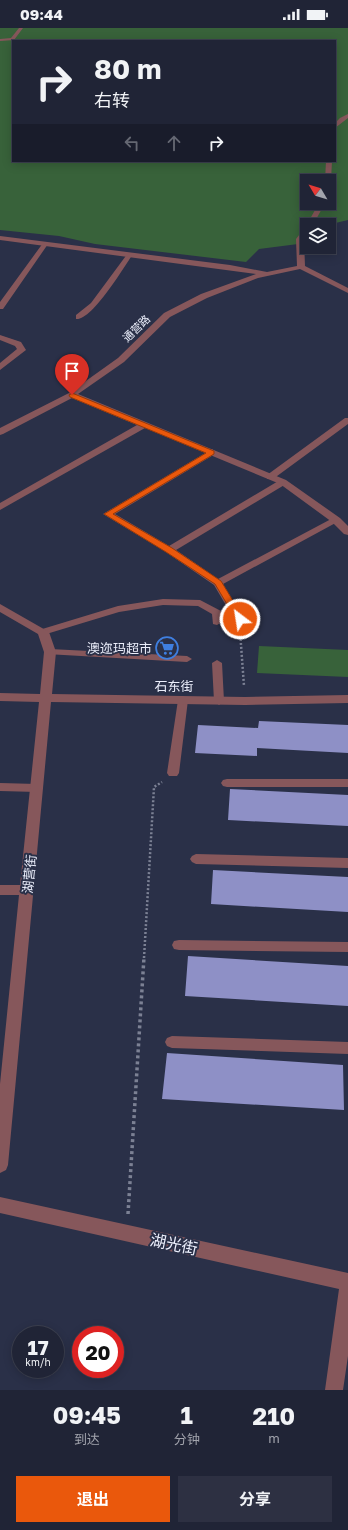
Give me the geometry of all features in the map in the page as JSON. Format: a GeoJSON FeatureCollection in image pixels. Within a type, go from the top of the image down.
{"type":"FeatureCollection","features":[{"type":"Feature","properties":{"kind":"street"},"geometry":{"type":"LineString","coordinates":[[336,125],[348,116]]}},
{"type":"Feature","properties":{"kind":"street"},"geometry":{"type":"LineString","coordinates":[[328,174],[329,162]]}},
{"type":"Feature","properties":{"kind":"street"},"geometry":{"type":"LineString","coordinates":[[0,238],[130,254],[267,274]]}},
{"type":"Feature","properties":{"kind":"street"},"geometry":{"type":"LineString","coordinates":[[301,254],[301,267],[348,291]]}},
{"type":"Feature","properties":{"kind":"street","name":"通营路"},"geometry":{"type":"LineString","coordinates":[[0,432],[72,395],[121,360],[167,315],[204,296],[256,276],[301,267]]}},
{"type":"Feature","properties":{"kind":"street"},"geometry":{"type":"LineString","coordinates":[[0,337],[18,344],[22,350],[0,367]]}},
{"type":"Feature","properties":{"kind":"street"},"geometry":{"type":"LineString","coordinates":[[72,395],[283,482],[336,520],[348,532]]}},
{"type":"Feature","properties":{"kind":"street"},"geometry":{"type":"LineString","coordinates":[[0,507],[144,425]]}},
{"type":"Feature","properties":{"kind":"street"},"geometry":{"type":"LineString","coordinates":[[0,607],[43,632]]}},
{"type":"Feature","properties":{"kind":"street","name":"湖营街"},"geometry":{"type":"LineString","coordinates":[[0,1165],[50,652],[43,632]]}},
{"type":"Feature","properties":{"kind":"street","name":"石东街"},"geometry":{"type":"LineString","coordinates":[[0,697],[219,701],[348,699]]}},
{"type":"Feature","properties":{"kind":"street"},"geometry":{"type":"LineString","coordinates":[[0,890],[27,890]]}},
{"type":"Feature","properties":{"kind":"street","name":"湖光街"},"geometry":{"type":"LineString","coordinates":[[0,1205],[348,1282]]}},
{"type":"Feature","properties":{"kind":"street"},"geometry":{"type":"LineString","coordinates":[[334,1390],[348,1288]]}},
{"type":"Feature","properties":{"kind":"lane"},"geometry":{"type":"LineString","coordinates":[[0,40],[12,39],[21,28]]}},
{"type":"Feature","properties":{"kind":"lane"},"geometry":{"type":"LineString","coordinates":[[0,307],[45,244]]}},
{"type":"Feature","properties":{"kind":"lane"},"geometry":{"type":"LineString","coordinates":[[79,317],[94,305],[130,254]]}},
{"type":"Feature","properties":{"kind":"lane"},"geometry":{"type":"LineString","coordinates":[[270,477],[348,420]]}},
{"type":"Feature","properties":{"kind":"lane"},"geometry":{"type":"LineString","coordinates":[[212,452],[108,514],[169,550],[218,583],[240,619]]}},
{"type":"Feature","properties":{"kind":"lane"},"geometry":{"type":"LineString","coordinates":[[169,550],[283,482]]}},
{"type":"Feature","properties":{"kind":"lane"},"geometry":{"type":"LineString","coordinates":[[218,583],[336,520]]}},
{"type":"Feature","properties":{"kind":"lane"},"geometry":{"type":"LineString","coordinates":[[43,632],[118,609],[163,602],[200,603],[217,612],[217,622]]}},
{"type":"Feature","properties":{"kind":"lane"},"geometry":{"type":"LineString","coordinates":[[50,652],[187,659]]}},
{"type":"Feature","properties":{"kind":"lane"},"geometry":{"type":"LineString","coordinates":[[217,663],[219,701]]}},
{"type":"Feature","properties":{"kind":"lane"},"geometry":{"type":"LineString","coordinates":[[174,773],[183,700]]}},
{"type":"Feature","properties":{"kind":"lane"},"geometry":{"type":"LineString","coordinates":[[227,783],[348,783]]}},
{"type":"Feature","properties":{"kind":"lane"},"geometry":{"type":"LineString","coordinates":[[0,787],[37,788]]}},
{"type":"Feature","properties":{"kind":"lane"},"geometry":{"type":"LineString","coordinates":[[196,859],[348,863]]}},
{"type":"Feature","properties":{"kind":"lane"},"geometry":{"type":"LineString","coordinates":[[179,945],[348,947]]}},
{"type":"Feature","properties":{"kind":"lane"},"geometry":{"type":"LineString","coordinates":[[172,1042],[348,1048]]}},
{"type":"Feature","properties":{"kind":"path"},"geometry":{"type":"LineString","coordinates":[[240,619],[245,701]]}},
{"type":"Feature","properties":{"kind":"path"},"geometry":{"type":"LineString","coordinates":[[127,1234],[154,788],[174,773]]}},
{"type":"Feature","properties":{"kind":"green space"},"geometry":{"type":"Polygon","coordinates":[[[0,28],[348,28],[348,220],[336,223],[336,218],[300,218],[300,244],[259,249],[246,262],[95,244],[59,236],[0,230],[0,28]]]}},
{"type":"Feature","properties":{"kind":"green space"},"geometry":{"type":"Polygon","coordinates":[[[259,646],[348,650],[348,677],[257,673],[259,646]]]}},
{"type":"Feature","properties":{"kind":"building"},"geometry":{"type":"Polygon","coordinates":[[[259,721],[348,725],[348,753],[257,748],[257,756],[195,753],[198,725],[258,728],[259,721]]]}},
{"type":"Feature","properties":{"kind":"building"},"geometry":{"type":"Polygon","coordinates":[[[230,789],[348,795],[348,826],[228,820],[230,789]]]}},
{"type":"Feature","properties":{"kind":"building"},"geometry":{"type":"Polygon","coordinates":[[[213,870],[348,877],[348,912],[211,904],[213,870]]]}},
{"type":"Feature","properties":{"kind":"building"},"geometry":{"type":"Polygon","coordinates":[[[188,956],[348,966],[348,1006],[185,996],[188,956]]]}},
{"type":"Feature","properties":{"kind":"building"},"geometry":{"type":"Polygon","coordinates":[[[167,1053],[343,1065],[344,1110],[162,1099],[167,1053]]]}},
{"type":"Feature","properties":{"kind":"place","name":"澳迩玛超市"},"geometry":{"type":"Point","coordinates":[167,648]}},
{"type":"Feature","properties":{"kind":"route"},"geometry":{"type":"LineString","coordinates":[[72,395],[212,452],[108,514],[169,550],[218,583],[240,619]]}}]}
